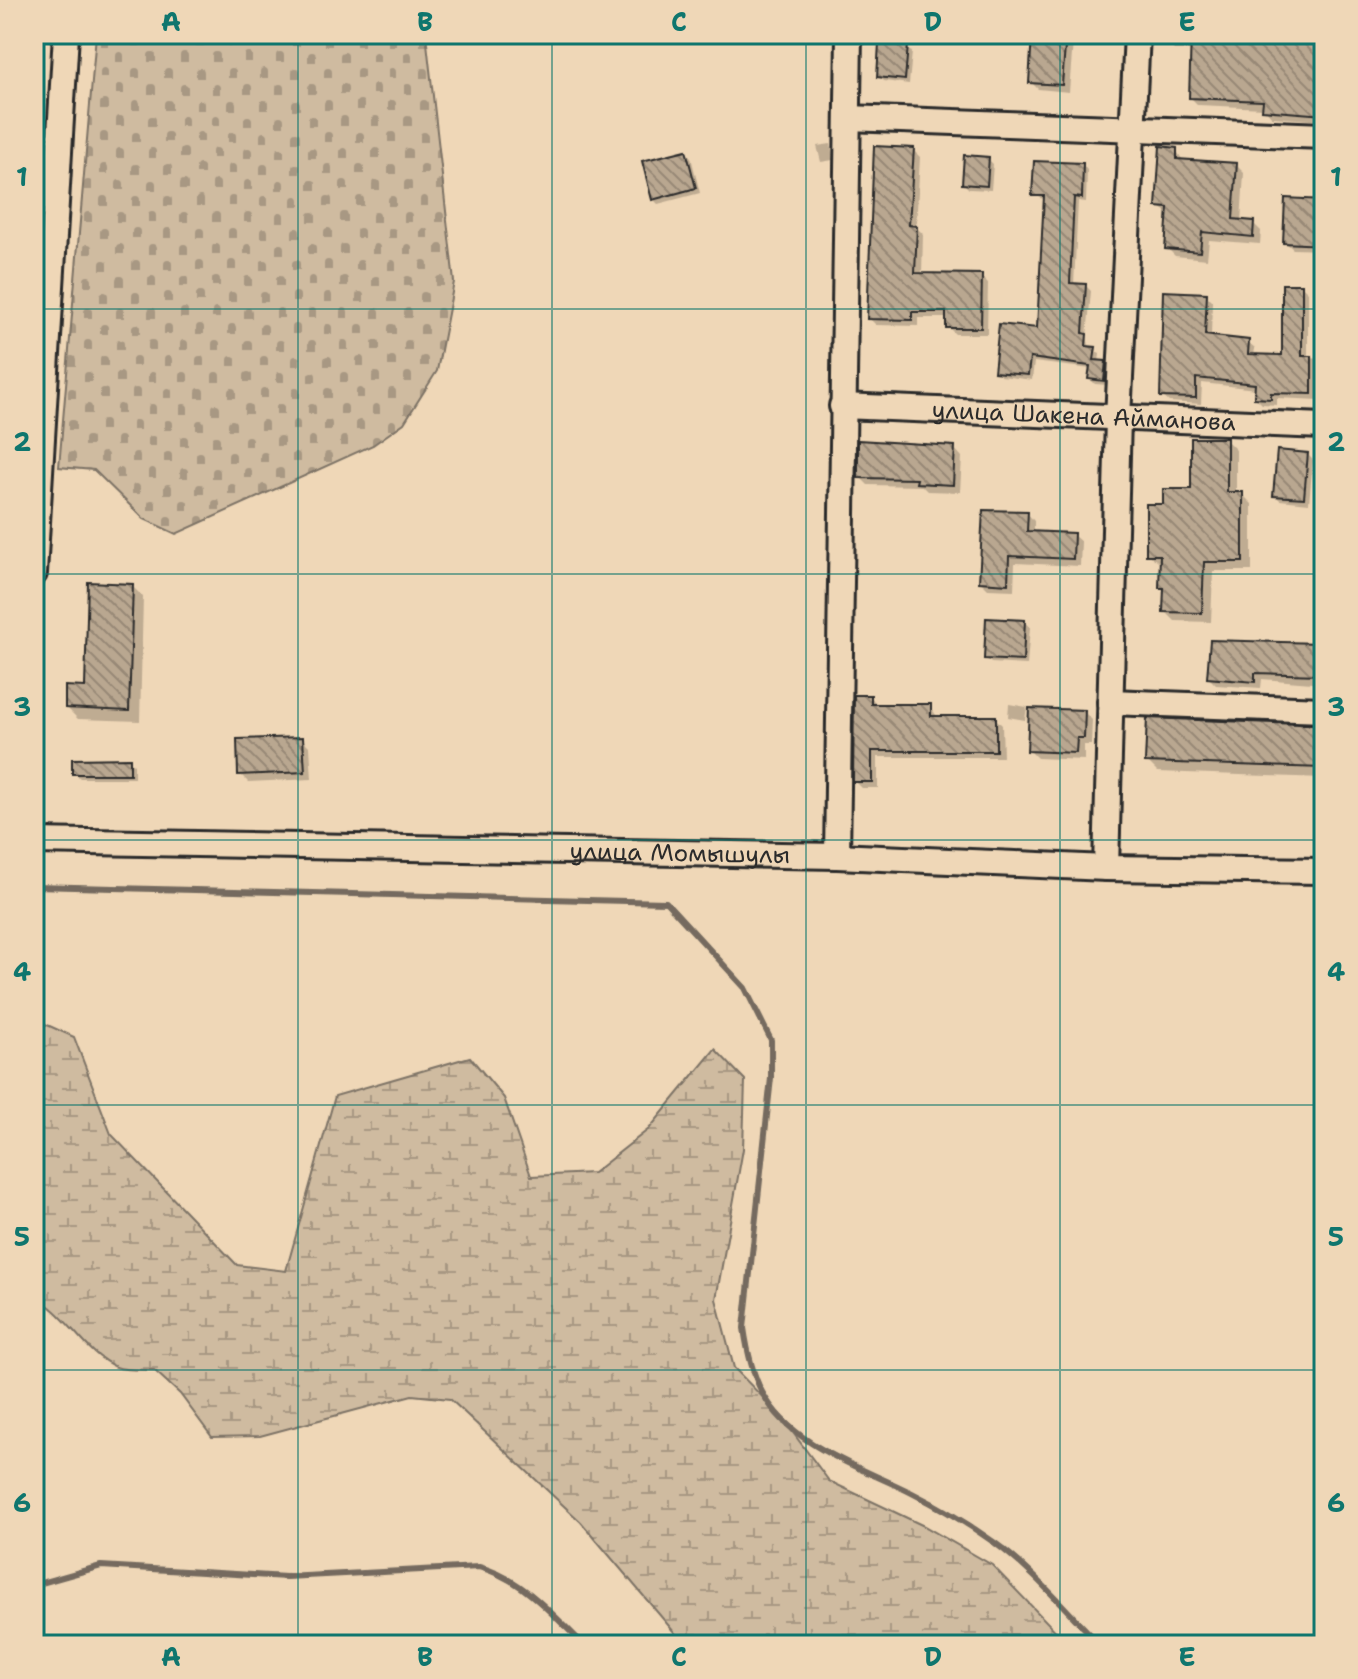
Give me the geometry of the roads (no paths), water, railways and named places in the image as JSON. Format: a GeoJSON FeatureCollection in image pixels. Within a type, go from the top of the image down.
{"type":"FeatureCollection","features":[{"type":"Feature","properties":{"kind":"street"},"geometry":{"type":"LineString","coordinates":[[34,573],[66,34]]}},
{"type":"Feature","properties":{"kind":"street"},"geometry":{"type":"LineString","coordinates":[[837,856],[849,34]]}},
{"type":"Feature","properties":{"kind":"street"},"geometry":{"type":"LineString","coordinates":[[1106,868],[1118,418],[1137,34]]}},
{"type":"Feature","properties":{"kind":"street"},"geometry":{"type":"LineString","coordinates":[[848,118],[1324,136]]}},
{"type":"Feature","properties":{"kind":"street","name":"улица Шакена Айманова"},"geometry":{"type":"LineString","coordinates":[[842,406],[1324,426]]}},
{"type":"Feature","properties":{"kind":"street"},"geometry":{"type":"LineString","coordinates":[[1110,702],[1324,710]]}},
{"type":"Feature","properties":{"kind":"street","name":"улица Момышулы"},"geometry":{"type":"LineString","coordinates":[[34,841],[837,856],[1106,868],[1324,871]]}},
{"type":"Feature","properties":{"kind":"waterway"},"geometry":{"type":"LineString","coordinates":[[34,886],[666,902],[745,988],[771,1040],[771,1078],[744,1328],[750,1361],[762,1392],[790,1427],[809,1441],[933,1504],[1010,1554],[1101,1645]]}},
{"type":"Feature","properties":{"kind":"waterway"},"geometry":{"type":"LineString","coordinates":[[34,1585],[101,1566],[286,1577],[479,1567],[495,1572],[523,1589],[584,1645]]}}]}
